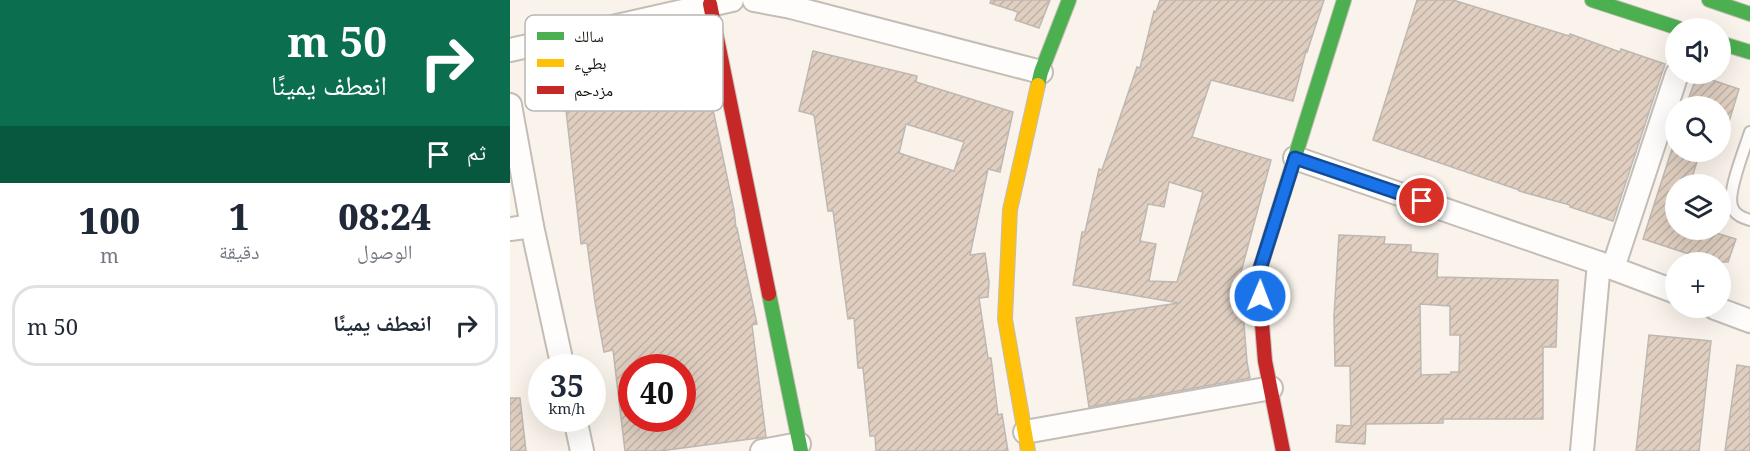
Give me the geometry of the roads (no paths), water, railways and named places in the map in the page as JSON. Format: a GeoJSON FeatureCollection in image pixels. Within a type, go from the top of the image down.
{"type":"FeatureCollection","features":[{"type":"Feature","properties":{"kind":"street"},"geometry":{"type":"LineString","coordinates":[[754,0],[791,7],[1041,72]]}},
{"type":"Feature","properties":{"kind":"street"},"geometry":{"type":"LineString","coordinates":[[1069,0],[1041,72],[1010,210],[1005,319],[1026,441],[1271,388]]}},
{"type":"Feature","properties":{"kind":"street"},"geometry":{"type":"LineString","coordinates":[[1283,451],[1265,361],[1258,275],[1344,0]]}},
{"type":"Feature","properties":{"kind":"street"},"geometry":{"type":"LineString","coordinates":[[1592,0],[1665,24]]}},
{"type":"Feature","properties":{"kind":"street"},"geometry":{"type":"LineString","coordinates":[[1709,0],[1750,14]]}},
{"type":"Feature","properties":{"kind":"street"},"geometry":{"type":"LineString","coordinates":[[664,15],[721,2],[800,447],[762,451]]}},
{"type":"Feature","properties":{"kind":"street"},"geometry":{"type":"LineString","coordinates":[[1731,46],[1750,52]]}},
{"type":"Feature","properties":{"kind":"street"},"geometry":{"type":"LineString","coordinates":[[510,50],[525,47]]}},
{"type":"Feature","properties":{"kind":"street"},"geometry":{"type":"LineString","coordinates":[[1582,451],[1606,265],[1673,84]]}},
{"type":"Feature","properties":{"kind":"street"},"geometry":{"type":"LineString","coordinates":[[510,105],[532,226],[560,354]]}},
{"type":"Feature","properties":{"kind":"street"},"geometry":{"type":"LineString","coordinates":[[1295,158],[1606,265],[1665,288]]}},
{"type":"Feature","properties":{"kind":"street"},"geometry":{"type":"LineString","coordinates":[[510,229],[532,226]]}},
{"type":"Feature","properties":{"kind":"street"},"geometry":{"type":"LineString","coordinates":[[1731,314],[1750,321]]}},
{"type":"Feature","properties":{"kind":"street"},"geometry":{"type":"LineString","coordinates":[[578,432],[582,451]]}},
{"type":"Feature","properties":{"kind":"lane"},"geometry":{"type":"LineString","coordinates":[[1750,135],[1732,191],[1732,207],[1739,216],[1750,220]]}}]}
